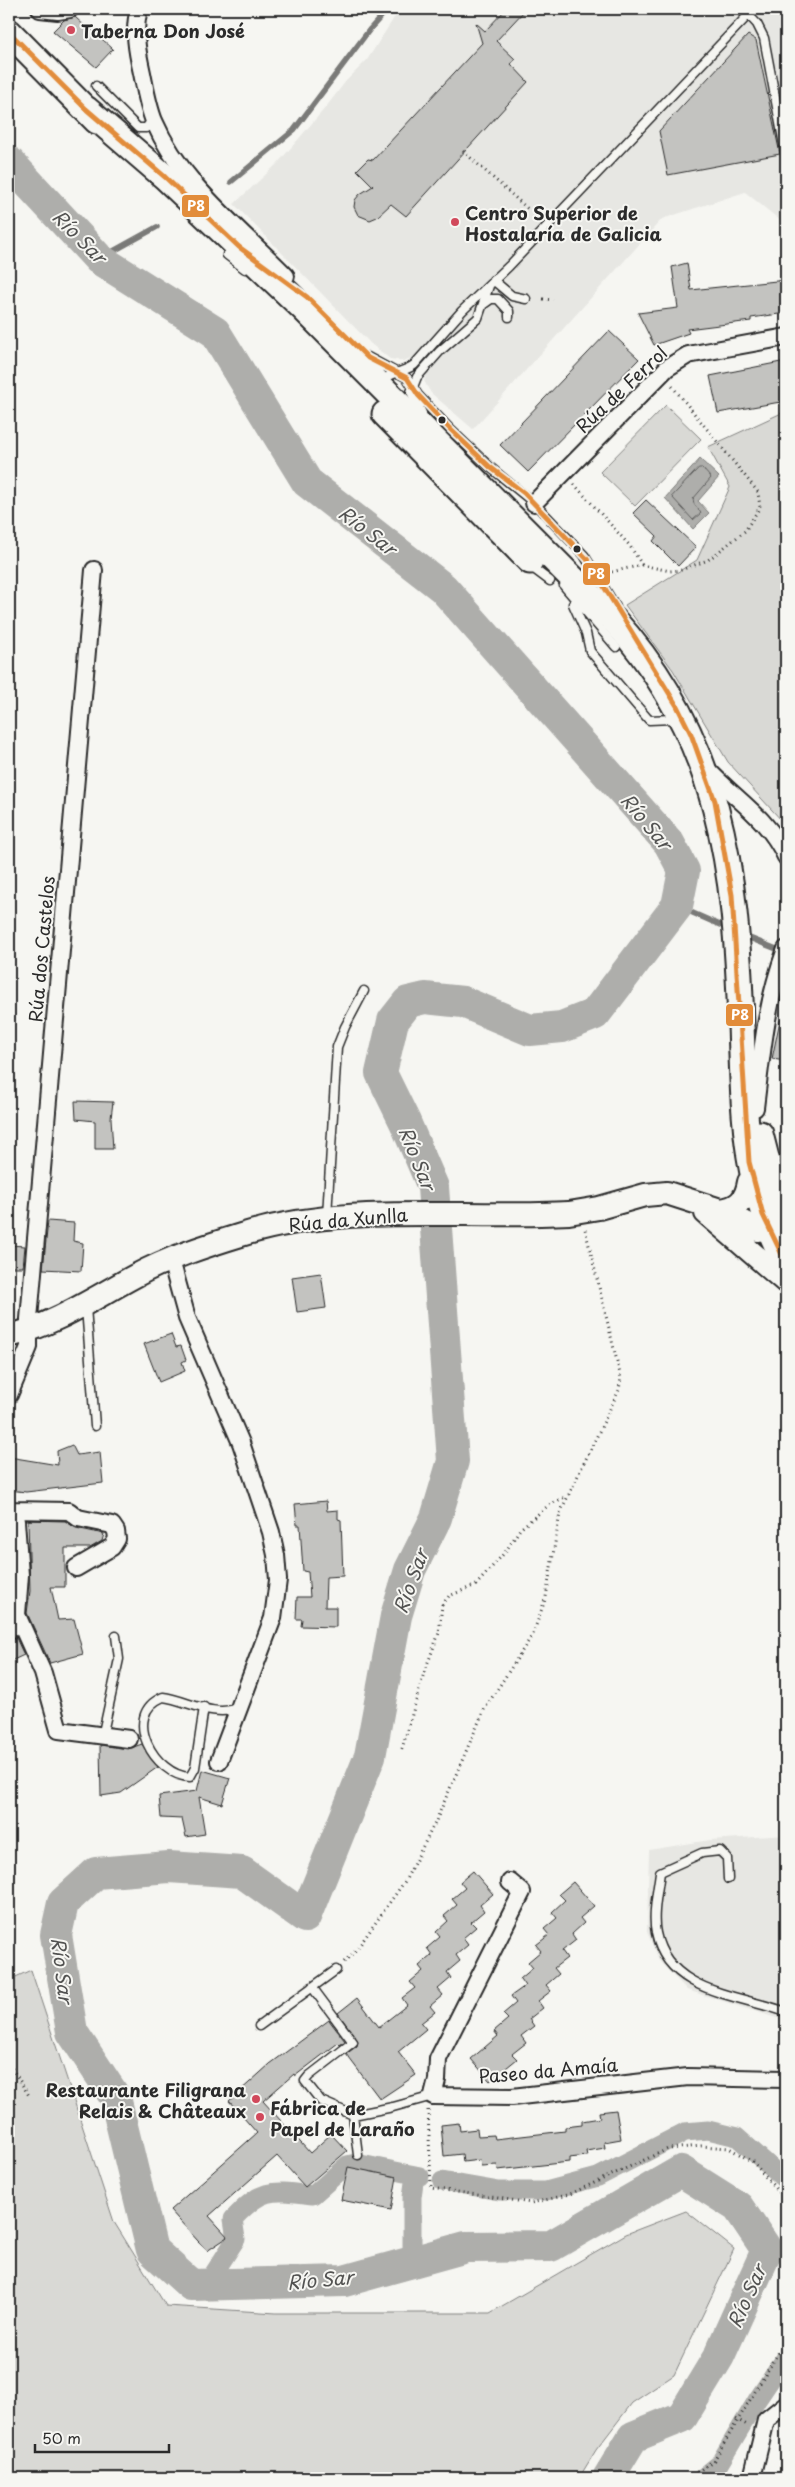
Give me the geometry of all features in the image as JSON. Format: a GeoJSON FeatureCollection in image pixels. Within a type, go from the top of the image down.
{"type":"FeatureCollection","features":[{"type":"Feature","properties":{"kind":"main road"},"geometry":{"type":"LineString","coordinates":[[9,32],[86,109],[156,184],[400,395],[613,619],[659,676],[687,726],[703,764],[718,811],[730,883],[740,1003],[748,1153],[754,1186],[771,1246]]}},
{"type":"Feature","properties":{"kind":"main road"},"geometry":{"type":"LineString","coordinates":[[86,109],[135,151],[233,251],[360,364],[400,395],[547,571],[572,604],[616,647],[641,676],[674,719],[703,764]]}},
{"type":"Feature","properties":{"kind":"main road"},"geometry":{"type":"LineString","coordinates":[[740,1003],[757,1117],[772,1181],[771,1246]]}},
{"type":"Feature","properties":{"kind":"street"},"geometry":{"type":"LineString","coordinates":[[40,9],[58,11],[70,9]]}},
{"type":"Feature","properties":{"kind":"street"},"geometry":{"type":"LineString","coordinates":[[135,151],[150,145],[153,135],[153,119],[136,42],[139,9]]}},
{"type":"Feature","properties":{"kind":"street"},"geometry":{"type":"LineString","coordinates":[[153,119],[173,157],[192,181],[307,297],[360,364]]}},
{"type":"Feature","properties":{"kind":"street","name":"Rúa de Ferrol"},"geometry":{"type":"LineString","coordinates":[[534,503],[667,368],[688,355],[786,337]]}},
{"type":"Feature","properties":{"kind":"street","name":"Rúa dos Castelos"},"geometry":{"type":"LineString","coordinates":[[19,1333],[94,570]]}},
{"type":"Feature","properties":{"kind":"street"},"geometry":{"type":"LineString","coordinates":[[703,764],[729,791],[760,817],[779,842],[786,857]]}},
{"type":"Feature","properties":{"kind":"street"},"geometry":{"type":"LineString","coordinates":[[757,1117],[764,1026],[772,988],[786,949]]}},
{"type":"Feature","properties":{"kind":"street"},"geometry":{"type":"LineString","coordinates":[[720,1210],[731,1209],[742,1201],[746,1194],[749,1182],[748,1153]]}},
{"type":"Feature","properties":{"kind":"street"},"geometry":{"type":"LineString","coordinates":[[749,1182],[771,1246]]}},
{"type":"Feature","properties":{"kind":"street","name":"Rúa da Xunlla"},"geometry":{"type":"LineString","coordinates":[[19,1333],[86,1303],[171,1260],[256,1231],[326,1218],[422,1213],[477,1214],[581,1211],[658,1193],[674,1194],[720,1210],[771,1246]]}},
{"type":"Feature","properties":{"kind":"street","name":"Rúa da Xunlla"},"geometry":{"type":"LineString","coordinates":[[694,1202],[771,1246]]}},
{"type":"Feature","properties":{"kind":"street"},"geometry":{"type":"LineString","coordinates":[[171,1260],[187,1318],[241,1443],[271,1532],[276,1555],[278,1580],[273,1618],[218,1761]]}},
{"type":"Feature","properties":{"kind":"street"},"geometry":{"type":"LineString","coordinates":[[9,1395],[29,1347],[19,1333]]}},
{"type":"Feature","properties":{"kind":"street"},"geometry":{"type":"LineString","coordinates":[[10,1509],[69,1511],[78,1518],[112,1525],[116,1531],[117,1539],[112,1547],[76,1568]]}},
{"type":"Feature","properties":{"kind":"street"},"geometry":{"type":"LineString","coordinates":[[9,1631],[17,1615],[20,1575],[16,1520],[10,1509]]}},
{"type":"Feature","properties":{"kind":"street"},"geometry":{"type":"LineString","coordinates":[[17,1615],[43,1673],[59,1730],[128,1740]]}},
{"type":"Feature","properties":{"kind":"street"},"geometry":{"type":"LineString","coordinates":[[433,2096],[437,2080],[438,2060],[522,1892],[510,1882]]}},
{"type":"Feature","properties":{"kind":"street","name":"Paseo da Amaía"},"geometry":{"type":"LineString","coordinates":[[433,2096],[512,2097],[688,2077],[786,2079]]}},
{"type":"Feature","properties":{"kind":"street"},"geometry":{"type":"LineString","coordinates":[[752,2478],[766,2420],[786,2404]]}},
{"type":"Feature","properties":{"kind":"lane"},"geometry":{"type":"LineString","coordinates":[[400,395],[414,365],[462,310],[509,266],[748,10],[764,38],[786,155]]}},
{"type":"Feature","properties":{"kind":"lane"},"geometry":{"type":"LineString","coordinates":[[96,86],[138,128],[146,128],[153,119]]}},
{"type":"Feature","properties":{"kind":"lane"},"geometry":{"type":"LineString","coordinates":[[233,251],[256,277]]}},
{"type":"Feature","properties":{"kind":"lane"},"geometry":{"type":"LineString","coordinates":[[233,251],[307,297],[368,358],[400,395],[428,420]]}},
{"type":"Feature","properties":{"kind":"lane"},"geometry":{"type":"LineString","coordinates":[[506,291],[505,278],[509,266]]}},
{"type":"Feature","properties":{"kind":"lane"},"geometry":{"type":"LineString","coordinates":[[492,282],[520,299],[526,299]]}},
{"type":"Feature","properties":{"kind":"lane"},"geometry":{"type":"LineString","coordinates":[[492,282],[498,299],[510,311],[509,317]]}},
{"type":"Feature","properties":{"kind":"lane"},"geometry":{"type":"LineString","coordinates":[[400,395],[440,351],[474,322],[484,304],[492,282]]}},
{"type":"Feature","properties":{"kind":"lane"},"geometry":{"type":"LineString","coordinates":[[267,287],[302,318],[471,449],[534,503],[584,555],[659,676]]}},
{"type":"Feature","properties":{"kind":"lane"},"geometry":{"type":"LineString","coordinates":[[484,304],[492,298],[498,299]]}},
{"type":"Feature","properties":{"kind":"lane"},"geometry":{"type":"LineString","coordinates":[[526,518],[620,615]]}},
{"type":"Feature","properties":{"kind":"lane"},"geometry":{"type":"LineString","coordinates":[[547,571],[616,647]]}},
{"type":"Feature","properties":{"kind":"lane"},"geometry":{"type":"LineString","coordinates":[[572,604],[586,633],[590,651],[649,720],[674,719]]}},
{"type":"Feature","properties":{"kind":"lane"},"geometry":{"type":"LineString","coordinates":[[326,1218],[337,1047],[344,1027],[364,991]]}},
{"type":"Feature","properties":{"kind":"lane"},"geometry":{"type":"LineString","coordinates":[[86,1303],[96,1426]]}},
{"type":"Feature","properties":{"kind":"lane"},"geometry":{"type":"LineString","coordinates":[[102,1737],[119,1659],[116,1636]]}},
{"type":"Feature","properties":{"kind":"lane"},"geometry":{"type":"LineString","coordinates":[[204,1707],[196,1768],[190,1778],[182,1777],[164,1766],[145,1740],[142,1727],[146,1713],[154,1703],[163,1697],[180,1699],[204,1707],[217,1712],[229,1711],[239,1707]]}},
{"type":"Feature","properties":{"kind":"lane"},"geometry":{"type":"LineString","coordinates":[[728,1878],[727,1858],[720,1851],[702,1853],[660,1872],[656,1933],[665,1954],[681,1973],[704,1988],[786,2012]]}},
{"type":"Feature","properties":{"kind":"lane"},"geometry":{"type":"LineString","coordinates":[[259,2026],[336,1970]]}},
{"type":"Feature","properties":{"kind":"lane"},"geometry":{"type":"LineString","coordinates":[[312,1987],[353,2042],[305,2081],[321,2101],[353,2115],[433,2096]]}},
{"type":"Feature","properties":{"kind":"lane"},"geometry":{"type":"LineString","coordinates":[[353,2115],[358,2154]]}},
{"type":"Feature","properties":{"kind":"path"},"geometry":{"type":"LineString","coordinates":[[463,151],[529,210]]}},
{"type":"Feature","properties":{"kind":"path"},"geometry":{"type":"LineString","coordinates":[[544,299],[553,300]]}},
{"type":"Feature","properties":{"kind":"path"},"geometry":{"type":"LineString","coordinates":[[604,574],[642,565],[670,571],[682,570],[708,560],[745,531],[760,507],[758,492],[671,384]]}},
{"type":"Feature","properties":{"kind":"path"},"geometry":{"type":"LineString","coordinates":[[573,483],[630,546],[642,565]]}},
{"type":"Feature","properties":{"kind":"path"},"geometry":{"type":"LineString","coordinates":[[336,1970],[357,1949],[405,1881],[435,1823],[484,1710],[533,1634],[546,1597],[560,1513],[619,1390],[621,1378],[581,1211]]}},
{"type":"Feature","properties":{"kind":"path"},"geometry":{"type":"LineString","coordinates":[[402,1749],[424,1673],[439,1633],[442,1605],[449,1596],[476,1585],[506,1551],[520,1529],[549,1505],[568,1496]]}},
{"type":"Feature","properties":{"kind":"path"},"geometry":{"type":"LineString","coordinates":[[9,2064],[30,2097]]}},
{"type":"Feature","properties":{"kind":"path"},"geometry":{"type":"LineString","coordinates":[[433,2096],[428,2110],[432,2188],[531,2203],[568,2195],[668,2149],[701,2146],[729,2148],[753,2162],[786,2201]]}},
{"type":"Feature","properties":{"kind":"path"},"geometry":{"type":"LineString","coordinates":[[689,2478],[714,2460],[736,2419],[786,2343]]}},
{"type":"Feature","properties":{"kind":"path"},"geometry":{"type":"LineString","coordinates":[[736,2419],[753,2429]]}},
{"type":"Feature","properties":{"kind":"shaded area","name":"Centro Superior de Hostalaría de Galicia"},"geometry":{"type":"Polygon","coordinates":[[[403,9],[786,9],[786,225],[745,192],[662,219],[473,429],[431,393],[424,381],[427,373],[410,359],[404,361],[390,359],[371,344],[234,204],[277,164],[346,81],[367,60],[394,18],[403,9]]]}},
{"type":"Feature","properties":{"kind":"shaded area"},"geometry":{"type":"Polygon","coordinates":[[[666,405],[701,439],[635,506],[600,472],[666,405]]]}},
{"type":"Feature","properties":{"kind":"shaded area"},"geometry":{"type":"Polygon","coordinates":[[[786,411],[786,821],[783,822],[728,762],[673,670],[625,605],[697,560],[730,487],[708,447],[786,411]]]}},
{"type":"Feature","properties":{"kind":"shaded area"},"geometry":{"type":"Polygon","coordinates":[[[786,1835],[786,2021],[687,1990],[660,1962],[647,1932],[649,1850],[710,1840],[786,1835]]]}},
{"type":"Feature","properties":{"kind":"shaded area"},"geometry":{"type":"Polygon","coordinates":[[[31,1970],[114,2222],[166,2306],[276,2313],[490,2313],[626,2234],[686,2211],[734,2249],[674,2375],[632,2403],[596,2450],[579,2478],[9,2478],[9,1980],[31,1970]]]}},
{"type":"Feature","properties":{"kind":"water"},"geometry":{"type":"Polygon","coordinates":[[[700,459],[719,477],[698,501],[709,513],[693,529],[665,498],[700,459]]]}},
{"type":"Feature","properties":{"kind":"building","name":"Centro Superior de Hostalaría de Galicia"},"geometry":{"type":"Polygon","coordinates":[[[506,9],[526,9],[496,41],[515,59],[511,64],[528,82],[406,216],[391,204],[377,217],[370,220],[358,215],[354,207],[355,200],[360,194],[373,186],[357,170],[368,159],[373,160],[482,43],[476,23],[485,31],[506,9]]]}},
{"type":"Feature","properties":{"kind":"building"},"geometry":{"type":"Polygon","coordinates":[[[75,17],[113,49],[96,67],[53,31],[64,20],[75,17]]]}},
{"type":"Feature","properties":{"kind":"building"},"geometry":{"type":"Polygon","coordinates":[[[748,35],[756,40],[780,154],[668,175],[659,131],[748,35]]]}},
{"type":"Feature","properties":{"kind":"building"},"geometry":{"type":"Polygon","coordinates":[[[687,263],[691,290],[786,280],[786,313],[751,318],[751,321],[687,329],[689,333],[654,345],[638,313],[678,308],[672,267],[687,263]]]}},
{"type":"Feature","properties":{"kind":"building"},"geometry":{"type":"Polygon","coordinates":[[[609,331],[639,359],[528,472],[500,445],[609,331]]]}},
{"type":"Feature","properties":{"kind":"building"},"geometry":{"type":"Polygon","coordinates":[[[786,361],[786,401],[718,413],[710,376],[786,361]]]}},
{"type":"Feature","properties":{"kind":"building"},"geometry":{"type":"Polygon","coordinates":[[[646,500],[696,547],[678,566],[653,541],[657,536],[633,513],[646,500]]]}},
{"type":"Feature","properties":{"kind":"building"},"geometry":{"type":"Polygon","coordinates":[[[780,1020],[786,1020],[786,1061],[772,1059],[780,1020]]]}},
{"type":"Feature","properties":{"kind":"building"},"geometry":{"type":"Polygon","coordinates":[[[75,1101],[113,1102],[111,1118],[113,1149],[95,1149],[95,1121],[76,1119],[75,1101]]]}},
{"type":"Feature","properties":{"kind":"building"},"geometry":{"type":"Polygon","coordinates":[[[48,1221],[74,1223],[73,1241],[83,1243],[81,1271],[43,1269],[48,1221]]]}},
{"type":"Feature","properties":{"kind":"building"},"geometry":{"type":"Polygon","coordinates":[[[9,1245],[25,1246],[23,1267],[9,1267],[9,1245]]]}},
{"type":"Feature","properties":{"kind":"building"},"geometry":{"type":"Polygon","coordinates":[[[321,1273],[326,1308],[297,1312],[292,1277],[321,1273]]]}},
{"type":"Feature","properties":{"kind":"building"},"geometry":{"type":"Polygon","coordinates":[[[171,1334],[176,1347],[181,1346],[186,1360],[182,1362],[185,1371],[159,1382],[144,1344],[171,1334]]]}},
{"type":"Feature","properties":{"kind":"building"},"geometry":{"type":"Polygon","coordinates":[[[72,1445],[77,1455],[100,1452],[103,1483],[26,1492],[9,1490],[9,1457],[58,1465],[57,1451],[72,1445]]]}},
{"type":"Feature","properties":{"kind":"building"},"geometry":{"type":"Polygon","coordinates":[[[326,1501],[327,1511],[338,1510],[338,1519],[341,1520],[343,1576],[326,1577],[325,1607],[336,1607],[336,1627],[301,1626],[302,1619],[296,1619],[297,1597],[310,1597],[308,1572],[303,1571],[300,1525],[297,1525],[295,1504],[326,1501]]]}},
{"type":"Feature","properties":{"kind":"building"},"geometry":{"type":"Polygon","coordinates":[[[28,1520],[65,1521],[76,1528],[104,1534],[102,1541],[90,1548],[65,1548],[65,1587],[51,1587],[58,1620],[74,1619],[83,1654],[50,1663],[27,1613],[30,1591],[28,1520]]]}},
{"type":"Feature","properties":{"kind":"building"},"geometry":{"type":"Polygon","coordinates":[[[16,1638],[24,1655],[9,1662],[9,1641],[16,1638]]]}},
{"type":"Feature","properties":{"kind":"building"},"geometry":{"type":"Polygon","coordinates":[[[142,1744],[158,1767],[121,1793],[101,1796],[100,1745],[128,1749],[142,1744]]]}},
{"type":"Feature","properties":{"kind":"building"},"geometry":{"type":"Polygon","coordinates":[[[202,1770],[230,1778],[222,1804],[199,1797],[205,1834],[186,1837],[182,1819],[161,1818],[159,1796],[197,1791],[202,1770]]]}},
{"type":"Feature","properties":{"kind":"building"},"geometry":{"type":"Polygon","coordinates":[[[473,1871],[493,1894],[480,1905],[484,1911],[471,1922],[476,1927],[463,1938],[468,1945],[456,1955],[460,1961],[447,1972],[451,1978],[438,1989],[443,1995],[430,2006],[435,2012],[421,2023],[426,2029],[398,2052],[416,2075],[380,2099],[346,2054],[357,2046],[358,2041],[338,2013],[357,1998],[379,2027],[407,2005],[402,1998],[415,1988],[410,1982],[423,1971],[419,1966],[432,1955],[427,1948],[440,1937],[436,1932],[448,1921],[444,1916],[457,1905],[452,1899],[465,1888],[460,1882],[473,1871]]]}},
{"type":"Feature","properties":{"kind":"building"},"geometry":{"type":"Polygon","coordinates":[[[573,1882],[594,1906],[580,1918],[584,1923],[572,1934],[576,1940],[562,1951],[567,1958],[554,1968],[559,1974],[546,1985],[551,1991],[538,2001],[543,2008],[529,2019],[534,2026],[521,2036],[526,2043],[512,2054],[517,2059],[490,2081],[471,2059],[498,2036],[494,2031],[508,2019],[503,2014],[516,2003],[511,1996],[525,1986],[520,1979],[533,1968],[528,1962],[541,1951],[536,1945],[549,1935],[544,1929],[557,1918],[552,1912],[565,1900],[559,1894],[573,1882]]]}},
{"type":"Feature","properties":{"kind":"building","name":"Fábrica de Papel de Laraño"},"geometry":{"type":"Polygon","coordinates":[[[329,2020],[345,2041],[340,2045],[338,2043],[295,2076],[294,2074],[263,2101],[310,2153],[331,2134],[347,2151],[305,2187],[277,2156],[209,2216],[228,2237],[207,2251],[170,2210],[257,2133],[229,2101],[270,2064],[329,2020]]]}},
{"type":"Feature","properties":{"kind":"building"},"geometry":{"type":"Polygon","coordinates":[[[616,2110],[621,2139],[604,2142],[605,2148],[586,2151],[587,2156],[569,2158],[569,2162],[498,2170],[497,2165],[481,2166],[480,2160],[463,2162],[462,2154],[444,2156],[441,2125],[459,2123],[460,2131],[477,2129],[478,2136],[494,2135],[495,2139],[565,2131],[565,2127],[582,2125],[582,2121],[600,2118],[599,2112],[616,2110]]]}},
{"type":"Feature","properties":{"kind":"building","name":"Fábrica de Papel de Laraño"},"geometry":{"type":"Polygon","coordinates":[[[348,2167],[397,2177],[391,2210],[341,2200],[348,2167]]]}},
{"type":"Feature","properties":{"kind":"waterway"},"geometry":{"type":"LineString","coordinates":[[231,182],[294,130],[370,29],[388,9]]}},
{"type":"Feature","properties":{"kind":"waterway","name":"Río Sar"},"geometry":{"type":"LineString","coordinates":[[9,162],[99,259],[215,332],[307,482],[443,588],[669,843],[684,871],[677,906],[595,1014],[562,1027],[530,1030],[463,1002],[425,998],[408,1002],[393,1021],[381,1073],[405,1122],[433,1187],[453,1461],[436,1518],[410,1570],[396,1616],[370,1756],[305,1917],[242,1872],[169,1867],[96,1873],[63,1903],[56,1935],[72,2032],[115,2097],[152,2250],[191,2285],[344,2281],[466,2247],[551,2246],[681,2171],[738,2207],[767,2250],[719,2356],[682,2417],[633,2437],[608,2478]]}},
{"type":"Feature","properties":{"kind":"waterway"},"geometry":{"type":"LineString","coordinates":[[99,259],[157,227]]}},
{"type":"Feature","properties":{"kind":"waterway"},"geometry":{"type":"LineString","coordinates":[[677,906],[729,929]]}},
{"type":"Feature","properties":{"kind":"waterway"},"geometry":{"type":"LineString","coordinates":[[742,935],[784,952]]}},
{"type":"Feature","properties":{"kind":"waterway"},"geometry":{"type":"LineString","coordinates":[[442,2181],[499,2191],[546,2191],[598,2177],[685,2132],[708,2130],[737,2137],[786,2181]]}},
{"type":"Feature","properties":{"kind":"waterway"},"geometry":{"type":"LineString","coordinates":[[207,2284],[236,2239],[233,2219],[260,2196],[277,2192],[313,2195],[347,2165],[356,2163],[420,2176]]}},
{"type":"Feature","properties":{"kind":"waterway"},"geometry":{"type":"LineString","coordinates":[[412,2262],[412,2197],[415,2175]]}},
{"type":"Feature","properties":{"kind":"waterway"},"geometry":{"type":"LineString","coordinates":[[702,2478],[719,2464],[757,2400],[786,2357]]}},
{"type":"Feature","properties":{"kind":"transit line","name":"P8"},"geometry":{"type":"LineString","coordinates":[[9,32],[86,109],[165,177],[239,247],[307,297],[368,358],[407,378],[418,395],[450,429],[490,467],[524,493],[587,559],[677,706],[691,734],[715,801],[732,895],[749,1162],[763,1215],[786,1263]]}},
{"type":"Feature","properties":{"kind":"place","name":"Taberna Don José"},"geometry":{"type":"Point","coordinates":[71,30]}},
{"type":"Feature","properties":{"kind":"place","name":"Centro Superior de Hostalaría de Galicia"},"geometry":{"type":"Point","coordinates":[455,222]}},
{"type":"Feature","properties":{"kind":"place","name":"Restaurante Filigrana Relais & Châteaux"},"geometry":{"type":"Point","coordinates":[256,2099]}},
{"type":"Feature","properties":{"kind":"place","name":"Fábrica de Papel de Laraño"},"geometry":{"type":"Point","coordinates":[260,2117]}}]}
